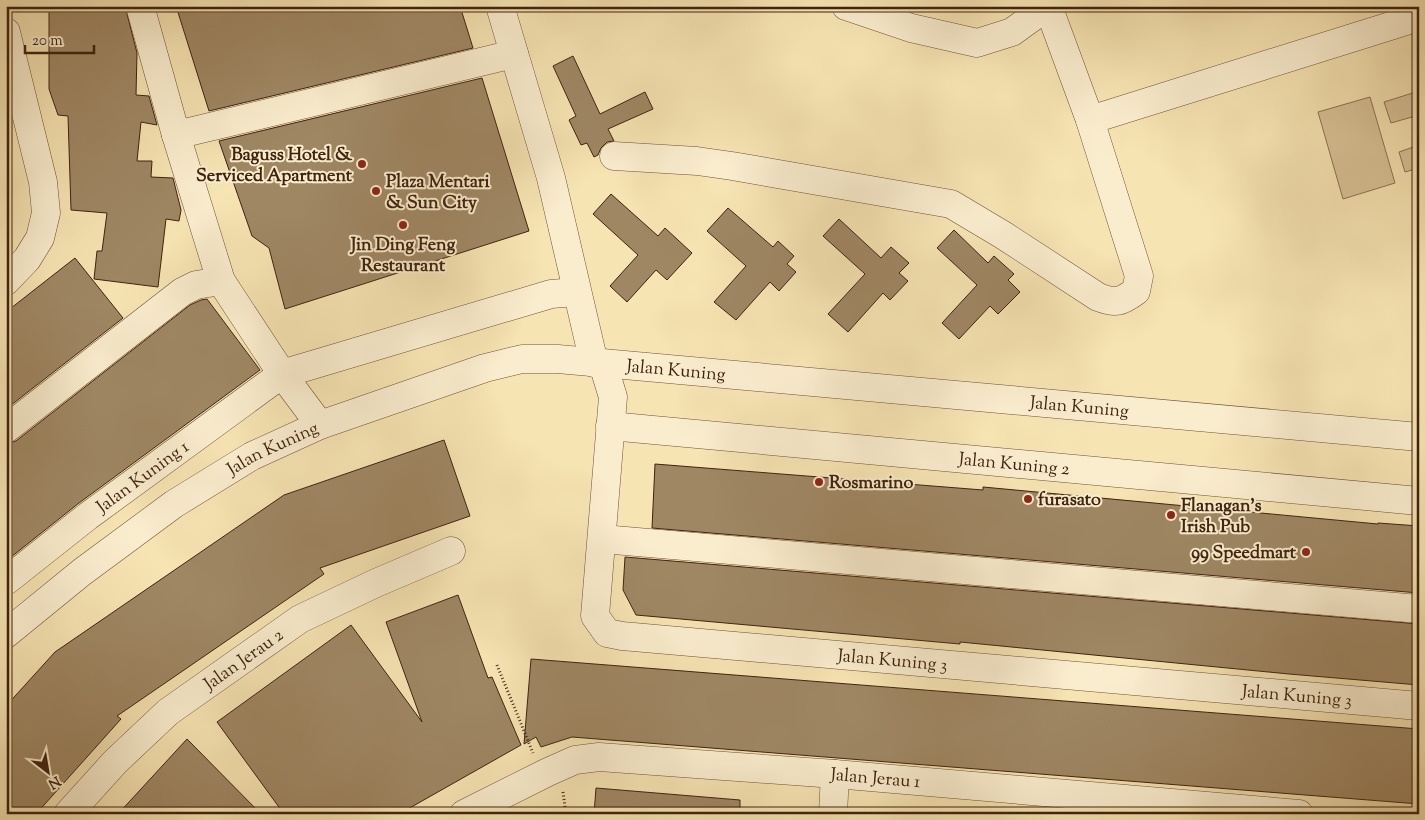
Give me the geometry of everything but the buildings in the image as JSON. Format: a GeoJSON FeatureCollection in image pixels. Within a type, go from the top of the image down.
{"type":"FeatureCollection","features":[{"type":"Feature","properties":{"kind":"street"},"geometry":{"type":"LineString","coordinates":[[140,6],[176,135],[221,281],[282,374],[320,425]]}},
{"type":"Feature","properties":{"kind":"street","name":"Jalan Kuning 3"},"geometry":{"type":"LineString","coordinates":[[500,6],[551,178],[576,292],[599,364],[613,397],[596,616],[607,633],[622,636],[1419,706]]}},
{"type":"Feature","properties":{"kind":"street"},"geometry":{"type":"LineString","coordinates":[[614,156],[697,161],[951,204],[1003,235],[1098,297],[1112,302],[1123,300],[1136,290],[1139,276],[1090,120],[1048,6],[1012,32],[977,43],[911,28],[846,6]]}},
{"type":"Feature","properties":{"kind":"street"},"geometry":{"type":"LineString","coordinates":[[1090,120],[1419,17]]}},
{"type":"Feature","properties":{"kind":"street"},"geometry":{"type":"LineString","coordinates":[[6,32],[42,182],[46,213],[40,238],[27,260],[6,281]]}},
{"type":"Feature","properties":{"kind":"street"},"geometry":{"type":"LineString","coordinates":[[176,135],[514,54]]}},
{"type":"Feature","properties":{"kind":"street"},"geometry":{"type":"LineString","coordinates":[[6,429],[182,292],[196,285],[221,281]]}},
{"type":"Feature","properties":{"kind":"street","name":"Jalan Kuning 1"},"geometry":{"type":"LineString","coordinates":[[6,581],[88,516],[282,374],[551,294],[576,292]]}},
{"type":"Feature","properties":{"kind":"street","name":"Jalan Kuning"},"geometry":{"type":"LineString","coordinates":[[6,634],[82,572],[174,504],[252,456],[320,425],[485,368],[522,359],[558,359],[1419,437]]}},
{"type":"Feature","properties":{"kind":"street","name":"Jalan Kuning 3"},"geometry":{"type":"LineString","coordinates":[[613,397],[635,366]]}},
{"type":"Feature","properties":{"kind":"street","name":"Jalan Kuning 2"},"geometry":{"type":"LineString","coordinates":[[610,426],[1419,501]]}},
{"type":"Feature","properties":{"kind":"street"},"geometry":{"type":"LineString","coordinates":[[602,539],[1419,610]]}},
{"type":"Feature","properties":{"kind":"street","name":"Jalan Jerau 2"},"geometry":{"type":"LineString","coordinates":[[68,814],[115,762],[168,712],[300,620],[376,583],[451,551]]}},
{"type":"Feature","properties":{"kind":"street","name":"Jalan Jerau 1"},"geometry":{"type":"LineString","coordinates":[[464,814],[575,760],[599,757],[835,774],[1299,814]]}},
{"type":"Feature","properties":{"kind":"street"},"geometry":{"type":"LineString","coordinates":[[833,814],[835,774]]}},
{"type":"Feature","properties":{"kind":"path"},"geometry":{"type":"LineString","coordinates":[[497,665],[542,775]]}},
{"type":"Feature","properties":{"kind":"shaded area"},"geometry":{"type":"Polygon","coordinates":[[[1419,91],[1419,115],[1391,123],[1384,102],[1419,91]]]}},
{"type":"Feature","properties":{"kind":"shaded area"},"geometry":{"type":"Polygon","coordinates":[[[1370,97],[1395,183],[1343,199],[1318,112],[1370,97]]]}},
{"type":"Feature","properties":{"kind":"shaded area"},"geometry":{"type":"Polygon","coordinates":[[[1419,145],[1419,168],[1405,172],[1399,152],[1419,145]]]}},
{"type":"Feature","properties":{"kind":"place","name":"Baguss Hotel & Serviced Apartment"},"geometry":{"type":"Point","coordinates":[362,164]}},
{"type":"Feature","properties":{"kind":"place","name":"Plaza Mentari & Sun City"},"geometry":{"type":"Point","coordinates":[376,191]}},
{"type":"Feature","properties":{"kind":"place","name":"Jin Ding Feng Restaurant"},"geometry":{"type":"Point","coordinates":[403,225]}},
{"type":"Feature","properties":{"kind":"place","name":"Rosmarino"},"geometry":{"type":"Point","coordinates":[819,482]}},
{"type":"Feature","properties":{"kind":"place","name":"furasato"},"geometry":{"type":"Point","coordinates":[1028,499]}},
{"type":"Feature","properties":{"kind":"place","name":"Flanagan's Irish Pub"},"geometry":{"type":"Point","coordinates":[1171,515]}},
{"type":"Feature","properties":{"kind":"place","name":"99 Speedmart"},"geometry":{"type":"Point","coordinates":[1306,552]}}]}
